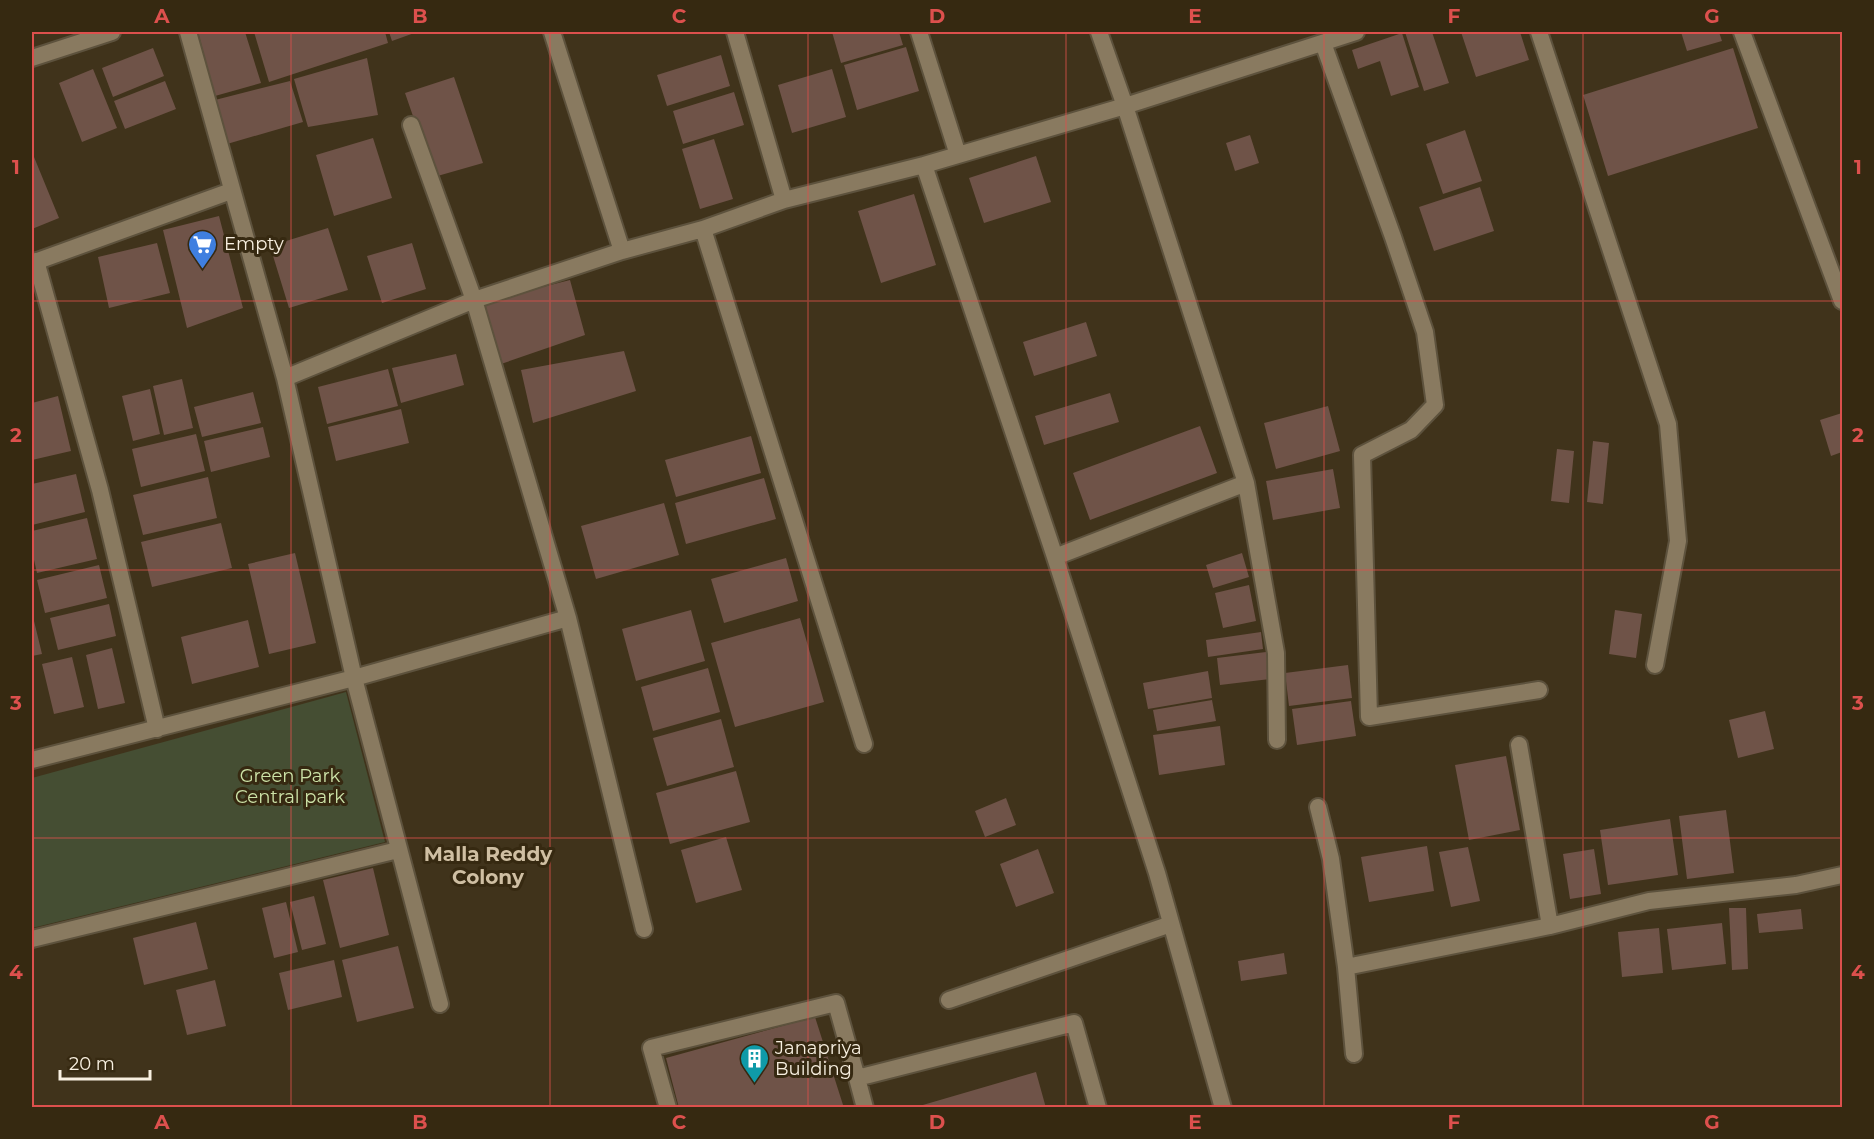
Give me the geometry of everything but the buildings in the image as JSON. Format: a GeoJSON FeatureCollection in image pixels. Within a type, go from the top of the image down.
{"type":"FeatureCollection","features":[{"type":"Feature","properties":{"kind":"street"},"geometry":{"type":"LineString","coordinates":[[32,58],[112,32]]}},
{"type":"Feature","properties":{"kind":"street"},"geometry":{"type":"LineString","coordinates":[[188,32],[285,378],[354,678],[440,1004]]}},
{"type":"Feature","properties":{"kind":"street"},"geometry":{"type":"LineString","coordinates":[[552,32],[622,251]]}},
{"type":"Feature","properties":{"kind":"street"},"geometry":{"type":"LineString","coordinates":[[735,32],[784,200]]}},
{"type":"Feature","properties":{"kind":"street"},"geometry":{"type":"LineString","coordinates":[[919,32],[958,155]]}},
{"type":"Feature","properties":{"kind":"street"},"geometry":{"type":"LineString","coordinates":[[1099,32],[1246,483],[1276,653],[1277,740]]}},
{"type":"Feature","properties":{"kind":"street"},"geometry":{"type":"LineString","coordinates":[[285,378],[474,300],[622,251],[703,229],[784,200],[924,165],[1125,106],[1356,32]]}},
{"type":"Feature","properties":{"kind":"street"},"geometry":{"type":"LineString","coordinates":[[1539,32],[1668,424],[1678,541],[1655,665]]}},
{"type":"Feature","properties":{"kind":"street"},"geometry":{"type":"LineString","coordinates":[[1742,32],[1842,301]]}},
{"type":"Feature","properties":{"kind":"street"},"geometry":{"type":"LineString","coordinates":[[1323,42],[1425,332],[1435,405],[1411,430],[1362,455],[1369,717],[1539,690]]}},
{"type":"Feature","properties":{"kind":"street"},"geometry":{"type":"LineString","coordinates":[[411,125],[474,300],[568,618],[644,929]]}},
{"type":"Feature","properties":{"kind":"street"},"geometry":{"type":"LineString","coordinates":[[924,165],[1154,861],[1223,1107]]}},
{"type":"Feature","properties":{"kind":"street"},"geometry":{"type":"LineString","coordinates":[[157,729],[100,490],[34,262],[231,191]]}},
{"type":"Feature","properties":{"kind":"street"},"geometry":{"type":"LineString","coordinates":[[703,229],[864,744]]}},
{"type":"Feature","properties":{"kind":"street"},"geometry":{"type":"LineString","coordinates":[[1055,557],[1246,483]]}},
{"type":"Feature","properties":{"kind":"street"},"geometry":{"type":"LineString","coordinates":[[32,760],[354,678],[568,618]]}},
{"type":"Feature","properties":{"kind":"street"},"geometry":{"type":"LineString","coordinates":[[1519,745],[1550,926]]}},
{"type":"Feature","properties":{"kind":"street"},"geometry":{"type":"LineString","coordinates":[[1318,807],[1331,859],[1346,967],[1354,1054]]}},
{"type":"Feature","properties":{"kind":"street"},"geometry":{"type":"LineString","coordinates":[[32,939],[398,850]]}},
{"type":"Feature","properties":{"kind":"street"},"geometry":{"type":"LineString","coordinates":[[1346,967],[1550,926],[1649,902],[1796,885],[1841,876]]}},
{"type":"Feature","properties":{"kind":"street"},"geometry":{"type":"LineString","coordinates":[[949,1000],[1171,924]]}},
{"type":"Feature","properties":{"kind":"street"},"geometry":{"type":"LineString","coordinates":[[668,1107],[651,1048],[836,1003],[865,1107]]}},
{"type":"Feature","properties":{"kind":"street"},"geometry":{"type":"LineString","coordinates":[[857,1078],[1074,1023],[1098,1107]]}},
{"type":"Feature","properties":{"kind":"green space","name":"Green Park Central park"},"geometry":{"type":"Polygon","coordinates":[[[346,692],[385,842],[32,928],[32,778],[346,692]]]}},
{"type":"Feature","properties":{"kind":"place","name":"Empty"},"geometry":{"type":"Point","coordinates":[203,270]}},
{"type":"Feature","properties":{"kind":"place","name":"Janapriya Building"},"geometry":{"type":"Point","coordinates":[754,1084]}},
{"type":"Feature","properties":{"kind":"district","name":"Malla Reddy Colony"},"geometry":{"type":"Point","coordinates":[488,866]}}]}
